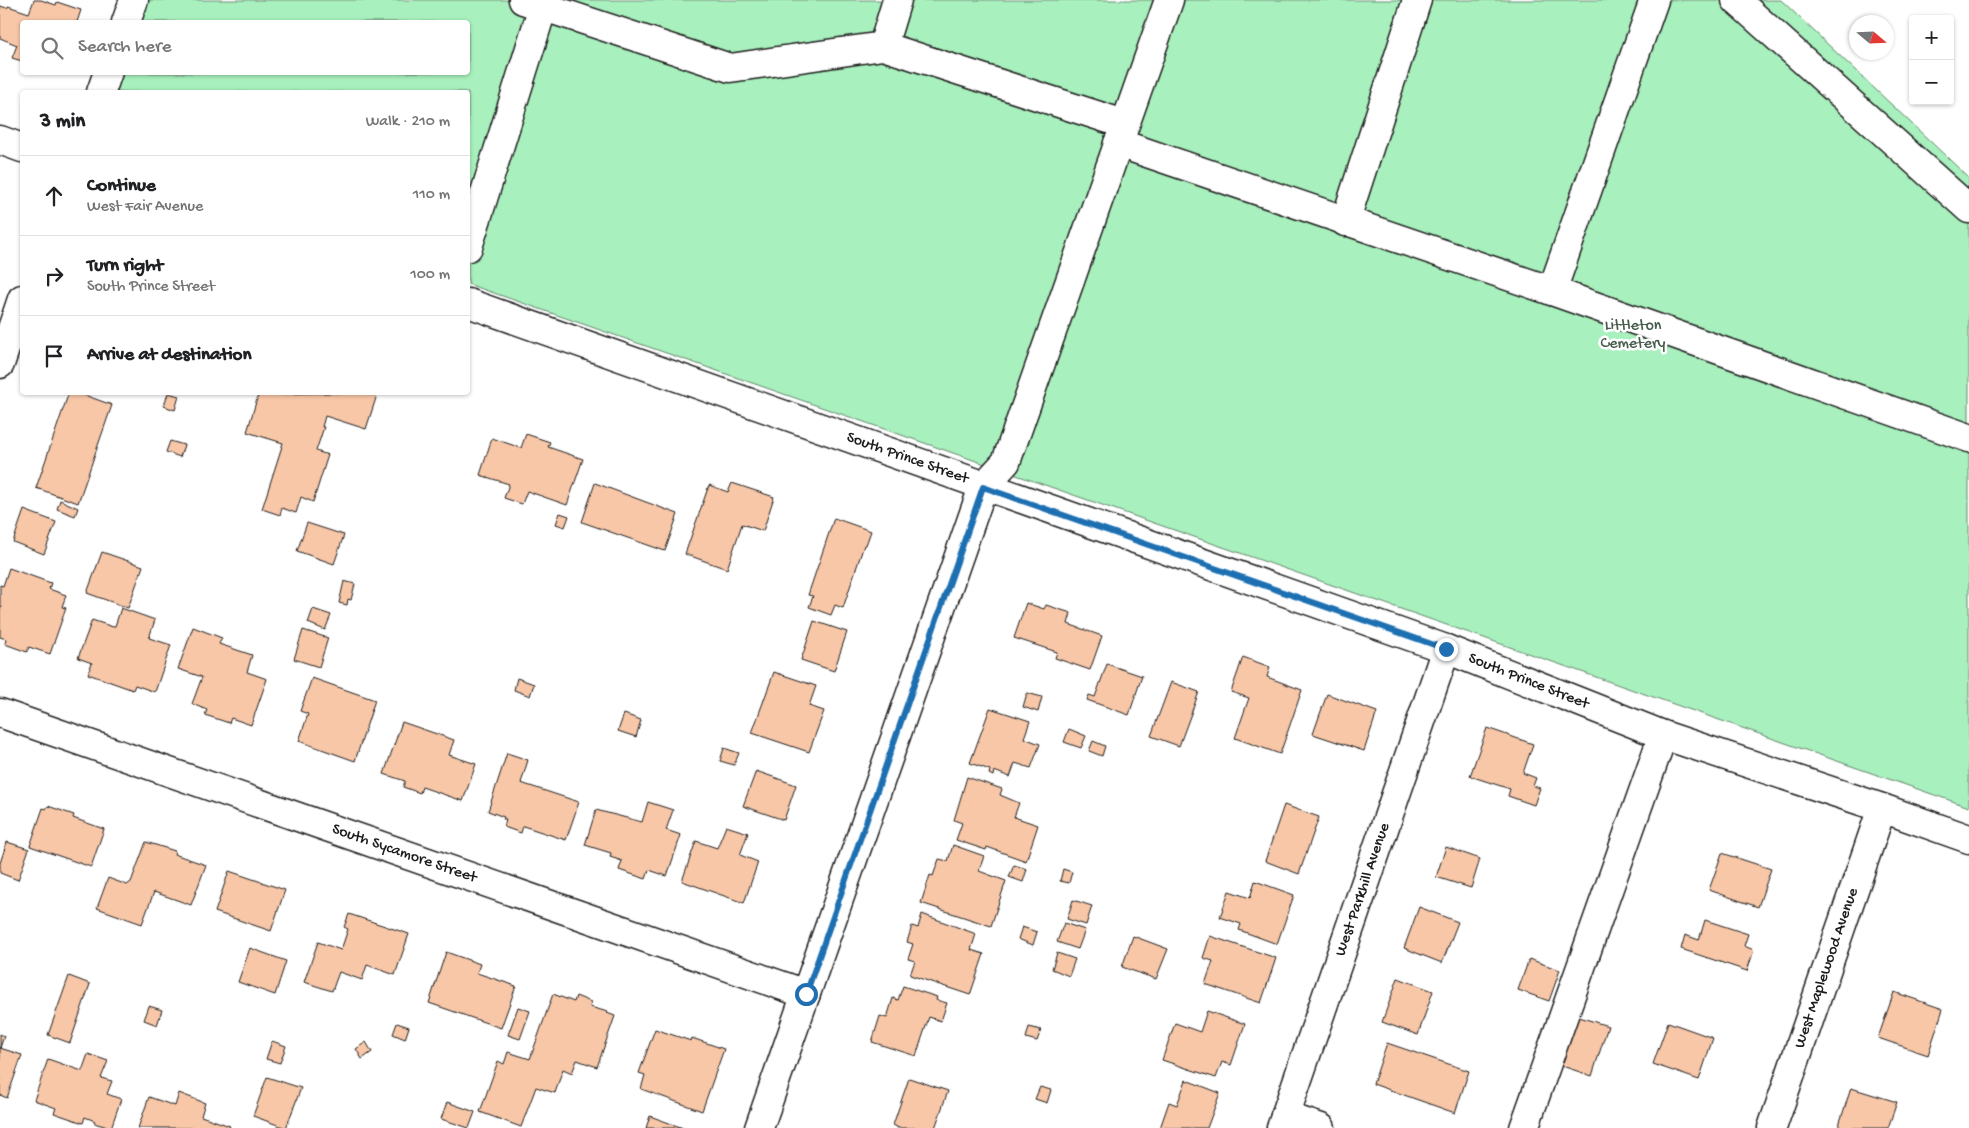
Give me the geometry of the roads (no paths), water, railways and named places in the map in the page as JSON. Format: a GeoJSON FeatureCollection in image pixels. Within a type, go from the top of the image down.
{"type":"FeatureCollection","features":[{"type":"Feature","properties":{"kind":"street"},"geometry":{"type":"LineString","coordinates":[[127,20],[134,0]]}},
{"type":"Feature","properties":{"kind":"street"},"geometry":{"type":"LineString","coordinates":[[883,46],[897,0]]}},
{"type":"Feature","properties":{"kind":"street"},"geometry":{"type":"LineString","coordinates":[[759,1128],[983,487],[1006,462],[1169,0]]}},
{"type":"Feature","properties":{"kind":"street"},"geometry":{"type":"LineString","coordinates":[[1346,222],[1417,0]]}},
{"type":"Feature","properties":{"kind":"street"},"geometry":{"type":"LineString","coordinates":[[1552,292],[1654,0]]}},
{"type":"Feature","properties":{"kind":"street"},"geometry":{"type":"LineString","coordinates":[[1736,0],[1969,209]]}},
{"type":"Feature","properties":{"kind":"street"},"geometry":{"type":"LineString","coordinates":[[470,240],[537,2],[730,68],[883,46],[1121,133],[1346,222],[1969,438]]}},
{"type":"Feature","properties":{"kind":"street"},"geometry":{"type":"LineString","coordinates":[[101,90],[107,75]]}},
{"type":"Feature","properties":{"kind":"street"},"geometry":{"type":"LineString","coordinates":[[0,140],[20,147]]}},
{"type":"Feature","properties":{"kind":"street","name":"South Prince Street"},"geometry":{"type":"LineString","coordinates":[[470,304],[983,487],[1446,649],[1663,735],[1969,839]]}},
{"type":"Feature","properties":{"kind":"street"},"geometry":{"type":"LineString","coordinates":[[0,364],[20,305]]}},
{"type":"Feature","properties":{"kind":"street","name":"West Parkhill Avenue"},"geometry":{"type":"LineString","coordinates":[[1283,1122],[1446,649]]}},
{"type":"Feature","properties":{"kind":"street","name":"South Sycamore Street"},"geometry":{"type":"LineString","coordinates":[[0,713],[806,994]]}},
{"type":"Feature","properties":{"kind":"street"},"geometry":{"type":"LineString","coordinates":[[1524,1128],[1663,735]]}},
{"type":"Feature","properties":{"kind":"street","name":"West Maplewood Avenue"},"geometry":{"type":"LineString","coordinates":[[1772,1128],[1882,808]]}},
{"type":"Feature","properties":{"kind":"street"},"geometry":{"type":"LineString","coordinates":[[1283,1122],[1321,1128]]}},
{"type":"Feature","properties":{"kind":"park label","name":"Littleton Cemetery"},"geometry":{"type":"Point","coordinates":[1633,335]}}]}
